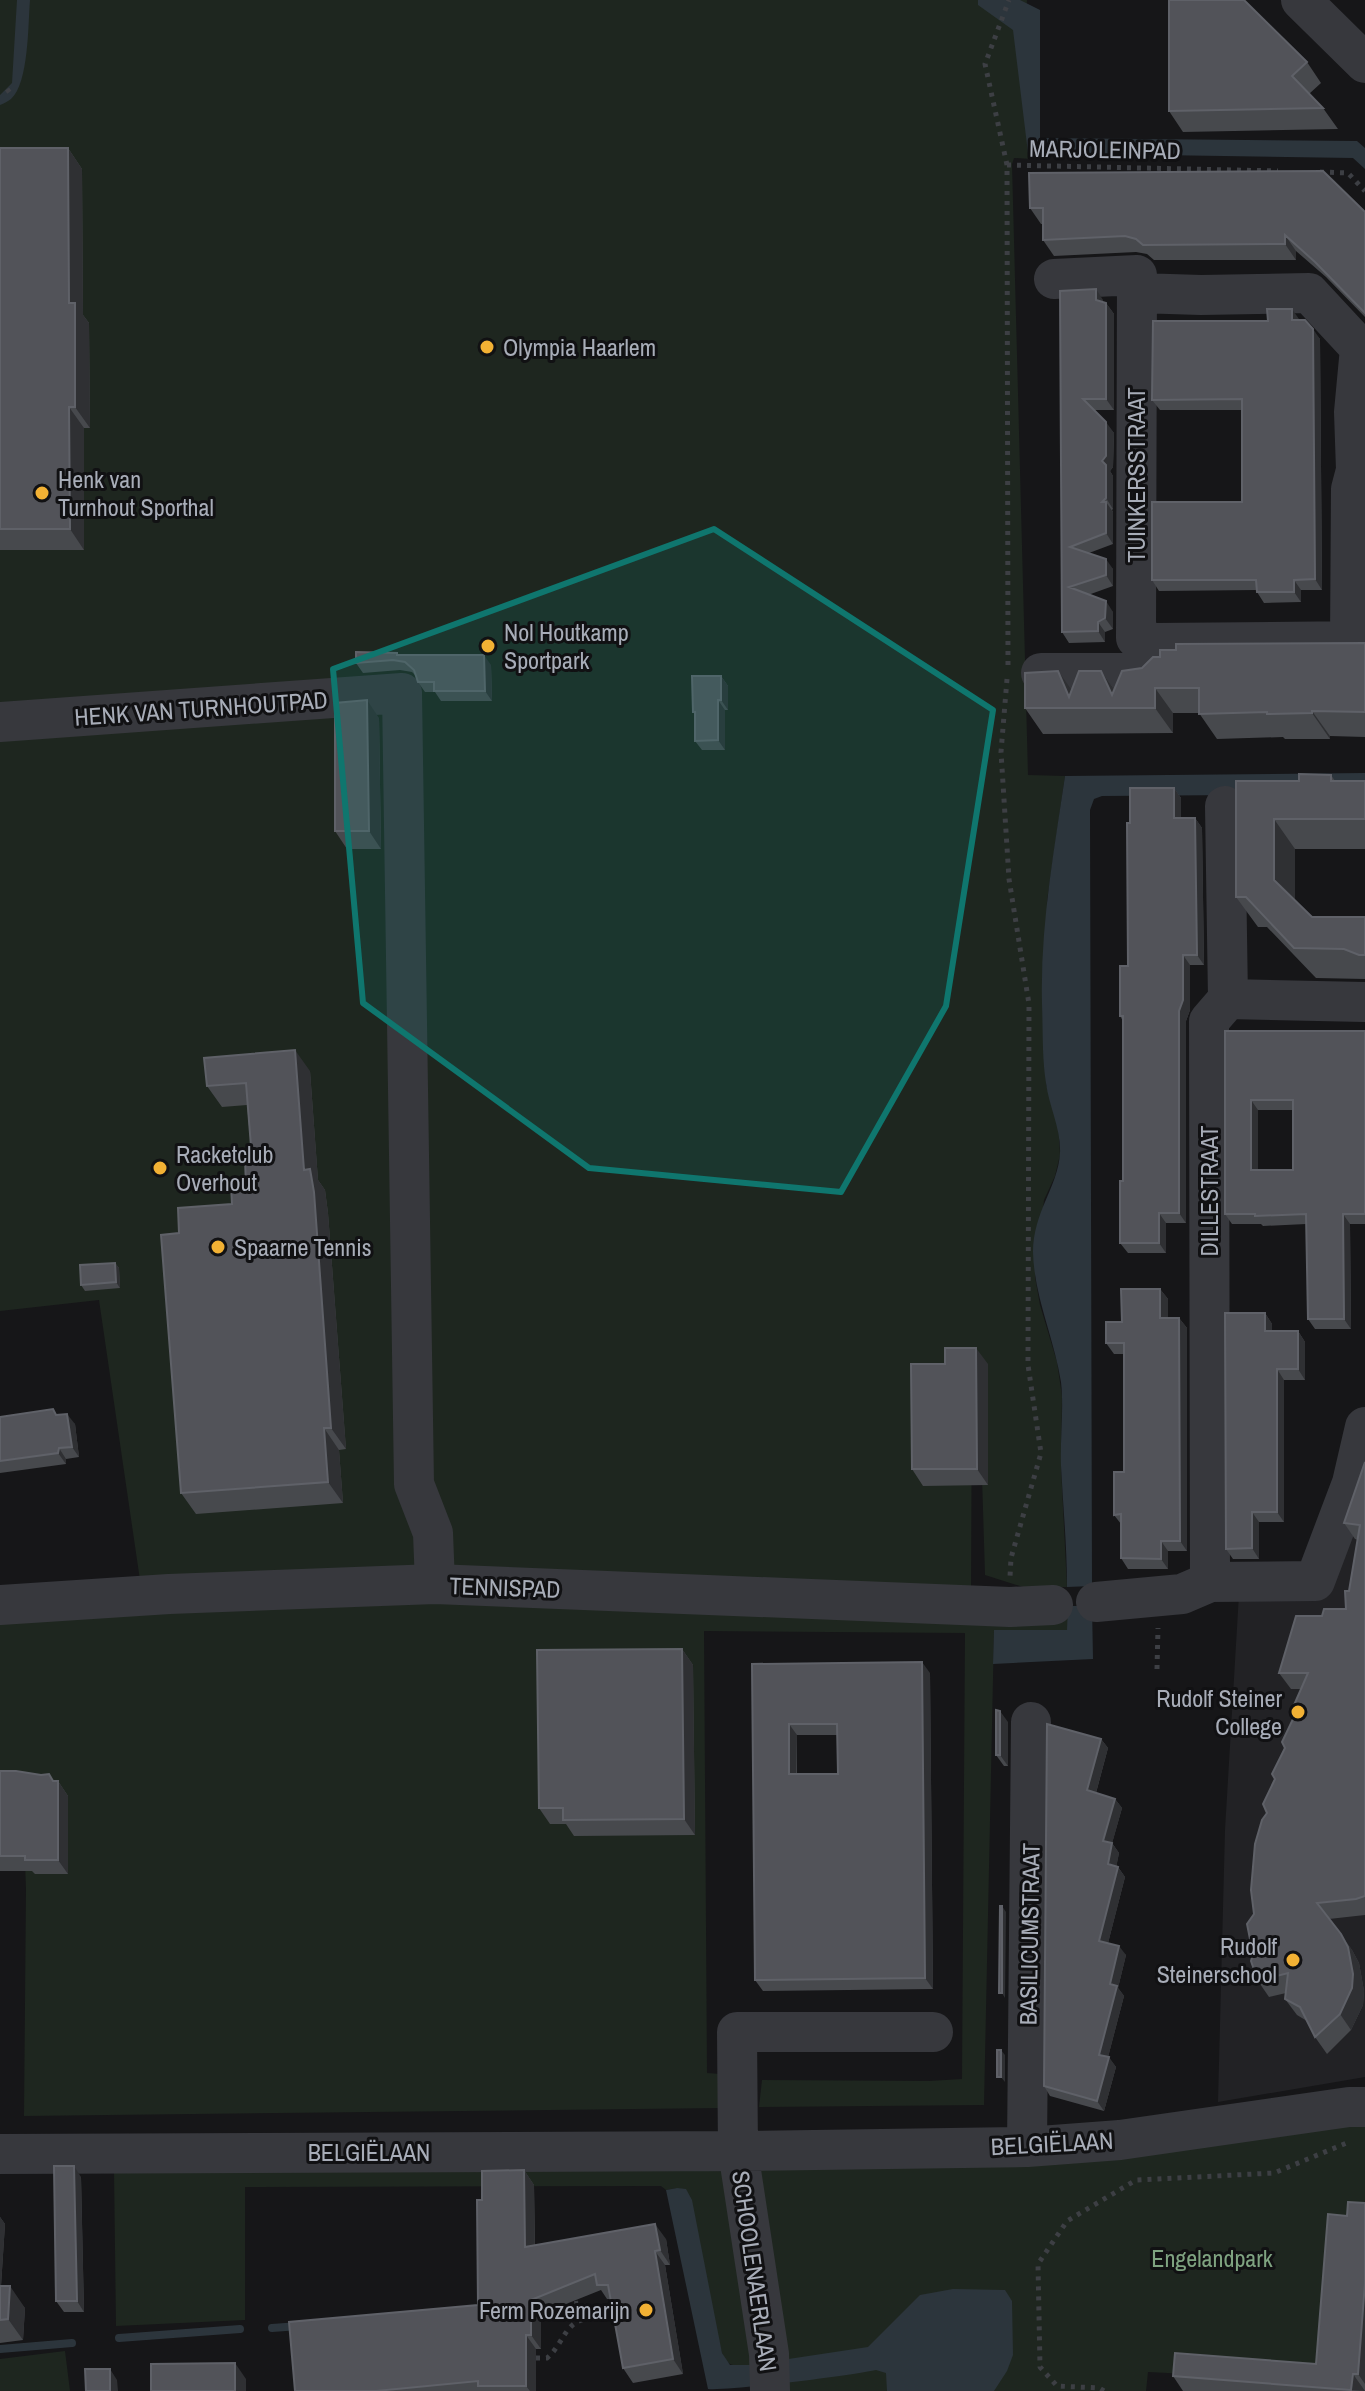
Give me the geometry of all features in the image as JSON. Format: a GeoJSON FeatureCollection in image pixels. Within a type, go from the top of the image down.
{"type":"FeatureCollection","features":[{"type":"Feature","properties":{"kind":"street"},"geometry":{"type":"LineString","coordinates":[[1301,0],[1365,63]]}},
{"type":"Feature","properties":{"kind":"street"},"geometry":{"type":"LineString","coordinates":[[1041,673],[1150,673],[1155,643],[1357,641],[1351,489],[1356,470],[1354,412],[1360,348],[1309,293],[1138,293],[1137,275],[1054,279]]}},
{"type":"Feature","properties":{"kind":"street","name":"TUINKERSSTRAAT"},"geometry":{"type":"LineString","coordinates":[[1138,293],[1136,638],[1155,643]]}},
{"type":"Feature","properties":{"kind":"street","name":"HENK VAN TURNHOUTPAD"},"geometry":{"type":"LineString","coordinates":[[0,722],[402,693],[414,1484],[433,1533],[435,1584]]}},
{"type":"Feature","properties":{"kind":"street"},"geometry":{"type":"LineString","coordinates":[[1225,806],[1228,999],[1365,1002]]}},
{"type":"Feature","properties":{"kind":"street","name":"DILLESTRAAT"},"geometry":{"type":"LineString","coordinates":[[1210,1582],[1209,1021],[1228,999]]}},
{"type":"Feature","properties":{"kind":"street"},"geometry":{"type":"LineString","coordinates":[[1096,1602],[1182,1594],[1210,1582],[1315,1581],[1352,1483],[1365,1427]]}},
{"type":"Feature","properties":{"kind":"street","name":"TENNISPAD"},"geometry":{"type":"LineString","coordinates":[[0,1605],[169,1594],[435,1584],[1010,1607],[1053,1605]]}},
{"type":"Feature","properties":{"kind":"street","name":"BASILICUMSTRAAT"},"geometry":{"type":"LineString","coordinates":[[1027,2147],[1031,1722]]}},
{"type":"Feature","properties":{"kind":"street"},"geometry":{"type":"LineString","coordinates":[[738,2142],[737,2032],[933,2032]]}},
{"type":"Feature","properties":{"kind":"street","name":"BELGIËLAAN"},"geometry":{"type":"LineString","coordinates":[[0,2154],[738,2142],[1027,2147],[1120,2140],[1349,2107],[1358,2124]]}},
{"type":"Feature","properties":{"kind":"street","name":"SCHOOLENAERLAAN"},"geometry":{"type":"LineString","coordinates":[[738,2142],[770,2372]]}},
{"type":"Feature","properties":{"kind":"path"},"geometry":{"type":"LineString","coordinates":[[1009,0],[985,64],[1007,165],[1008,667],[1001,752],[1009,879],[1029,1004],[1028,1365],[1041,1453],[1011,1558],[1010,1607]]}},
{"type":"Feature","properties":{"kind":"path"},"geometry":{"type":"LineString","coordinates":[[7,89],[13,97]]}},
{"type":"Feature","properties":{"kind":"path","name":"MARJOLEINPAD"},"geometry":{"type":"LineString","coordinates":[[1007,165],[1290,172]]}},
{"type":"Feature","properties":{"kind":"path","name":"MARJOLEINPAD"},"geometry":{"type":"LineString","coordinates":[[1202,169],[1202,185]]}},
{"type":"Feature","properties":{"kind":"path"},"geometry":{"type":"LineString","coordinates":[[1319,172],[1348,173],[1365,191]]}},
{"type":"Feature","properties":{"kind":"path"},"geometry":{"type":"LineString","coordinates":[[1104,2391],[1099,2388],[1055,2388],[1040,2367],[1038,2264],[1067,2221],[1136,2180],[1274,2173],[1358,2124]]}},
{"type":"Feature","properties":{"kind":"path"},"geometry":{"type":"LineString","coordinates":[[552,2305],[583,2303],[587,2319]]}},
{"type":"Feature","properties":{"kind":"path"},"geometry":{"type":"LineString","coordinates":[[536,2358],[547,2358],[576,2320],[621,2312]]}},
{"type":"Feature","properties":{"kind":"highlighted area"},"geometry":{"type":"Polygon","coordinates":[[[714,529],[993,710],[946,1006],[841,1192],[589,1168],[363,1003],[333,669],[714,529]]]}},
{"type":"Feature","properties":{"kind":"shaded area"},"geometry":{"type":"Polygon","coordinates":[[[17,0],[30,0],[24,67],[17,91],[0,105],[0,95],[12,83],[17,0]]]}},
{"type":"Feature","properties":{"kind":"shaded area"},"geometry":{"type":"Polygon","coordinates":[[[978,0],[1020,0],[1040,10],[1040,138],[1357,141],[1365,148],[1365,169],[1353,158],[1028,153],[1013,30],[978,5],[978,0]]]}},
{"type":"Feature","properties":{"kind":"shaded area"},"geometry":{"type":"Polygon","coordinates":[[[1365,773],[1365,794],[1102,796],[1094,799],[1090,810],[1092,1586],[1067,1587],[1061,1466],[1061,1382],[1040,1301],[1033,1252],[1037,1224],[1055,1177],[1060,1153],[1045,1073],[1042,975],[1049,889],[1065,776],[1365,773]]]}},
{"type":"Feature","properties":{"kind":"shaded area"},"geometry":{"type":"Polygon","coordinates":[[[1365,1476],[1365,2077],[1218,2102],[1225,1830],[1239,1594],[1330,1591],[1365,1476]]]}},
{"type":"Feature","properties":{"kind":"shaded area"},"geometry":{"type":"Polygon","coordinates":[[[1068,1606],[1092,1606],[1093,1659],[993,1664],[994,1630],[1067,1630],[1068,1606]]]}},
{"type":"Feature","properties":{"kind":"shaded area"},"geometry":{"type":"Polygon","coordinates":[[[686,2189],[692,2200],[722,2353],[730,2365],[749,2365],[868,2347],[920,2295],[953,2289],[1005,2290],[1012,2301],[1013,2355],[1007,2371],[994,2391],[887,2391],[886,2373],[876,2370],[739,2388],[708,2389],[666,2190],[686,2189]]]}},
{"type":"Feature","properties":{"kind":"green space","name":"Nol Houtkamp Sportpark"},"geometry":{"type":"Polygon","coordinates":[[[0,0],[1027,0],[1025,42],[1032,159],[1014,158],[1012,164],[1028,775],[1065,776],[1047,901],[1046,1084],[1058,1122],[1060,1155],[1044,1200],[1035,1277],[1057,1362],[1062,1396],[1061,1467],[1067,1587],[1023,1587],[985,1575],[982,1477],[972,1366],[971,1599],[1068,1606],[1068,1630],[994,1631],[984,2105],[759,2107],[762,2080],[962,2079],[965,1633],[704,1631],[707,2073],[721,2074],[721,2108],[24,2116],[26,1889],[22,1780],[0,1779],[0,1597],[141,1587],[99,1300],[0,1311],[0,0]]]}},
{"type":"Feature","properties":{"kind":"green space","name":"Engelandpark"},"geometry":{"type":"Polygon","coordinates":[[[1365,2121],[1365,2228],[1324,2381],[1148,2372],[1146,2391],[789,2391],[786,2360],[741,2366],[730,2364],[725,2359],[677,2188],[666,2190],[661,2186],[245,2187],[245,2320],[116,2326],[114,2170],[601,2169],[761,2172],[1365,2121]]]}},
{"type":"Feature","properties":{"kind":"green space"},"geometry":{"type":"Polygon","coordinates":[[[65,2351],[70,2391],[0,2391],[0,2359],[65,2351]]]}},
{"type":"Feature","properties":{"kind":"building"},"geometry":{"type":"Polygon","coordinates":[[[1169,0],[1244,0],[1307,62],[1292,76],[1323,108],[1169,111],[1169,0]]]}},
{"type":"Feature","properties":{"kind":"building"},"geometry":{"type":"Polygon","coordinates":[[[0,148],[68,148],[69,303],[75,303],[75,407],[69,407],[70,529],[0,529],[0,148]]]}},
{"type":"Feature","properties":{"kind":"building"},"geometry":{"type":"Polygon","coordinates":[[[1323,171],[1365,212],[1365,313],[1285,235],[1285,244],[1143,245],[1125,236],[1043,240],[1043,208],[1030,208],[1029,173],[1323,171]]]}},
{"type":"Feature","properties":{"kind":"building"},"geometry":{"type":"Polygon","coordinates":[[[1096,289],[1096,300],[1106,303],[1106,399],[1083,399],[1106,422],[1106,456],[1102,461],[1106,465],[1106,498],[1102,502],[1106,502],[1106,533],[1070,547],[1106,559],[1106,575],[1069,587],[1106,601],[1105,618],[1098,622],[1098,631],[1062,632],[1060,291],[1096,289]]]}},
{"type":"Feature","properties":{"kind":"building"},"geometry":{"type":"Polygon","coordinates":[[[1267,309],[1292,309],[1292,320],[1305,320],[1313,329],[1315,579],[1294,580],[1294,592],[1257,592],[1256,580],[1152,580],[1152,502],[1242,502],[1242,399],[1152,400],[1153,321],[1268,321],[1267,309]]]}},
{"type":"Feature","properties":{"kind":"building"},"geometry":{"type":"Polygon","coordinates":[[[1365,643],[1365,712],[1199,714],[1199,688],[1155,688],[1155,708],[1025,708],[1025,673],[1058,671],[1069,697],[1079,671],[1101,671],[1112,695],[1122,671],[1142,668],[1153,657],[1160,657],[1160,650],[1176,650],[1176,644],[1365,643]]]}},
{"type":"Feature","properties":{"kind":"building"},"geometry":{"type":"Polygon","coordinates":[[[356,652],[484,655],[485,691],[434,691],[434,682],[418,682],[414,670],[405,662],[356,663],[356,652]]]}},
{"type":"Feature","properties":{"kind":"building"},"geometry":{"type":"Polygon","coordinates":[[[692,676],[721,676],[718,740],[695,741],[692,676]]]}},
{"type":"Feature","properties":{"kind":"building"},"geometry":{"type":"Polygon","coordinates":[[[367,700],[369,831],[335,831],[335,703],[367,700]]]}},
{"type":"Feature","properties":{"kind":"building"},"geometry":{"type":"Polygon","coordinates":[[[1299,774],[1331,775],[1331,781],[1365,781],[1365,819],[1274,819],[1274,880],[1312,917],[1365,917],[1365,955],[1344,949],[1294,948],[1246,897],[1236,897],[1236,781],[1299,781],[1299,774]]]}},
{"type":"Feature","properties":{"kind":"building"},"geometry":{"type":"Polygon","coordinates":[[[1130,788],[1174,788],[1174,818],[1195,818],[1197,955],[1183,955],[1183,1000],[1179,1011],[1179,1213],[1159,1213],[1159,1243],[1120,1243],[1123,1016],[1120,1016],[1120,966],[1128,966],[1127,823],[1130,823],[1130,788]]]}},
{"type":"Feature","properties":{"kind":"building"},"geometry":{"type":"Polygon","coordinates":[[[1225,1031],[1365,1031],[1365,1214],[1343,1214],[1344,1319],[1308,1319],[1306,1214],[1225,1214],[1225,1031]],[[1251,1100],[1251,1170],[1293,1170],[1293,1100],[1251,1100]]]}},
{"type":"Feature","properties":{"kind":"building"},"geometry":{"type":"Polygon","coordinates":[[[295,1050],[304,1170],[310,1169],[314,1192],[331,1428],[324,1428],[328,1482],[181,1493],[161,1235],[179,1233],[178,1208],[232,1204],[231,1186],[246,1185],[245,1160],[252,1159],[246,1083],[207,1086],[204,1058],[295,1050]]]}},
{"type":"Feature","properties":{"kind":"building"},"geometry":{"type":"Polygon","coordinates":[[[115,1263],[116,1282],[81,1285],[80,1265],[115,1263]]]}},
{"type":"Feature","properties":{"kind":"building"},"geometry":{"type":"Polygon","coordinates":[[[1121,1289],[1160,1289],[1160,1318],[1179,1318],[1180,1541],[1161,1541],[1161,1559],[1121,1558],[1121,1514],[1114,1515],[1114,1472],[1124,1472],[1124,1343],[1106,1343],[1106,1322],[1122,1322],[1121,1289]]]}},
{"type":"Feature","properties":{"kind":"building"},"geometry":{"type":"Polygon","coordinates":[[[1225,1313],[1265,1313],[1265,1331],[1298,1331],[1298,1369],[1277,1369],[1277,1512],[1252,1512],[1252,1548],[1226,1549],[1225,1313]]]}},
{"type":"Feature","properties":{"kind":"building"},"geometry":{"type":"Polygon","coordinates":[[[945,1348],[976,1348],[977,1469],[912,1469],[911,1364],[945,1364],[945,1348]]]}},
{"type":"Feature","properties":{"kind":"building"},"geometry":{"type":"Polygon","coordinates":[[[53,1409],[56,1415],[67,1414],[72,1447],[59,1448],[58,1453],[0,1461],[0,1417],[53,1409]]]}},
{"type":"Feature","properties":{"kind":"building"},"geometry":{"type":"Polygon","coordinates":[[[1365,1462],[1365,1896],[1317,1903],[1348,1947],[1353,1974],[1352,1988],[1340,2014],[1315,2037],[1300,2007],[1285,1999],[1288,1973],[1258,1981],[1251,1961],[1253,1954],[1247,1924],[1254,1914],[1251,1890],[1255,1844],[1267,1813],[1263,1804],[1275,1779],[1272,1774],[1285,1748],[1282,1742],[1294,1717],[1291,1712],[1308,1673],[1279,1673],[1296,1616],[1322,1616],[1324,1609],[1346,1609],[1345,1591],[1349,1591],[1360,1525],[1344,1523],[1365,1462]]]}},
{"type":"Feature","properties":{"kind":"building"},"geometry":{"type":"Polygon","coordinates":[[[682,1649],[684,1819],[563,1820],[563,1808],[539,1808],[537,1650],[682,1649]]]}},
{"type":"Feature","properties":{"kind":"building"},"geometry":{"type":"Polygon","coordinates":[[[922,1662],[925,1978],[755,1980],[752,1664],[922,1662]],[[789,1724],[789,1774],[838,1774],[837,1724],[789,1724]]]}},
{"type":"Feature","properties":{"kind":"building"},"geometry":{"type":"Polygon","coordinates":[[[996,1710],[1000,1711],[1000,1755],[996,1755],[996,1710]]]}},
{"type":"Feature","properties":{"kind":"building"},"geometry":{"type":"Polygon","coordinates":[[[1047,1724],[1101,1739],[1087,1790],[1115,1799],[1103,1841],[1112,1843],[1108,1864],[1118,1867],[1099,1941],[1119,1946],[1110,1984],[1117,1986],[1099,2055],[1109,2057],[1097,2101],[1044,2086],[1047,1724]]]}},
{"type":"Feature","properties":{"kind":"building"},"geometry":{"type":"Polygon","coordinates":[[[0,1771],[49,1774],[53,1781],[58,1781],[58,1860],[0,1856],[0,1771]]]}},
{"type":"Feature","properties":{"kind":"building"},"geometry":{"type":"Polygon","coordinates":[[[1002,1906],[1002,1993],[999,1993],[1002,1906]]]}},
{"type":"Feature","properties":{"kind":"building"},"geometry":{"type":"Polygon","coordinates":[[[997,2050],[1001,2050],[1001,2077],[997,2077],[997,2050]]]}},
{"type":"Feature","properties":{"kind":"building"},"geometry":{"type":"Polygon","coordinates":[[[54,2166],[74,2166],[77,2301],[56,2301],[54,2166]]]}},
{"type":"Feature","properties":{"kind":"building"},"geometry":{"type":"Polygon","coordinates":[[[524,2170],[525,2247],[655,2224],[660,2250],[655,2251],[673,2359],[623,2368],[608,2285],[597,2285],[595,2274],[531,2300],[531,2335],[526,2335],[526,2386],[478,2386],[478,2381],[376,2391],[295,2391],[289,2322],[478,2305],[477,2200],[482,2200],[482,2171],[524,2170]]]}},
{"type":"Feature","properties":{"kind":"building"},"geometry":{"type":"Polygon","coordinates":[[[1348,2202],[1365,2203],[1365,2283],[1358,2374],[1353,2374],[1351,2390],[1173,2376],[1175,2353],[1316,2364],[1328,2214],[1347,2216],[1348,2202]]]}},
{"type":"Feature","properties":{"kind":"building"},"geometry":{"type":"Polygon","coordinates":[[[0,2286],[10,2286],[8,2319],[0,2320],[0,2286]]]}},
{"type":"Feature","properties":{"kind":"building"},"geometry":{"type":"Polygon","coordinates":[[[235,2363],[235,2391],[151,2391],[151,2364],[235,2363]]]}},
{"type":"Feature","properties":{"kind":"building"},"geometry":{"type":"Polygon","coordinates":[[[85,2369],[110,2369],[110,2391],[86,2391],[85,2369]]]}},
{"type":"Feature","properties":{"kind":"waterway"},"geometry":{"type":"LineString","coordinates":[[272,2328],[299,2326]]}},
{"type":"Feature","properties":{"kind":"waterway"},"geometry":{"type":"LineString","coordinates":[[119,2338],[240,2329]]}},
{"type":"Feature","properties":{"kind":"waterway"},"geometry":{"type":"LineString","coordinates":[[0,2349],[72,2343]]}},
{"type":"Feature","properties":{"kind":"place","name":"Olympia Haarlem"},"geometry":{"type":"Point","coordinates":[487,347]}},
{"type":"Feature","properties":{"kind":"place","name":"Henk van Turnhout Sporthal"},"geometry":{"type":"Point","coordinates":[42,493]}},
{"type":"Feature","properties":{"kind":"place","name":"Nol Houtkamp Sportpark"},"geometry":{"type":"Point","coordinates":[488,646]}},
{"type":"Feature","properties":{"kind":"place","name":"Racketclub Overhout"},"geometry":{"type":"Point","coordinates":[160,1168]}},
{"type":"Feature","properties":{"kind":"place","name":"Spaarne Tennis"},"geometry":{"type":"Point","coordinates":[218,1247]}},
{"type":"Feature","properties":{"kind":"place","name":"Rudolf Steiner College"},"geometry":{"type":"Point","coordinates":[1298,1712]}},
{"type":"Feature","properties":{"kind":"place","name":"Rudolf Steinerschool"},"geometry":{"type":"Point","coordinates":[1293,1960]}},
{"type":"Feature","properties":{"kind":"place","name":"Ferm Rozemarijn"},"geometry":{"type":"Point","coordinates":[646,2310]}}]}
